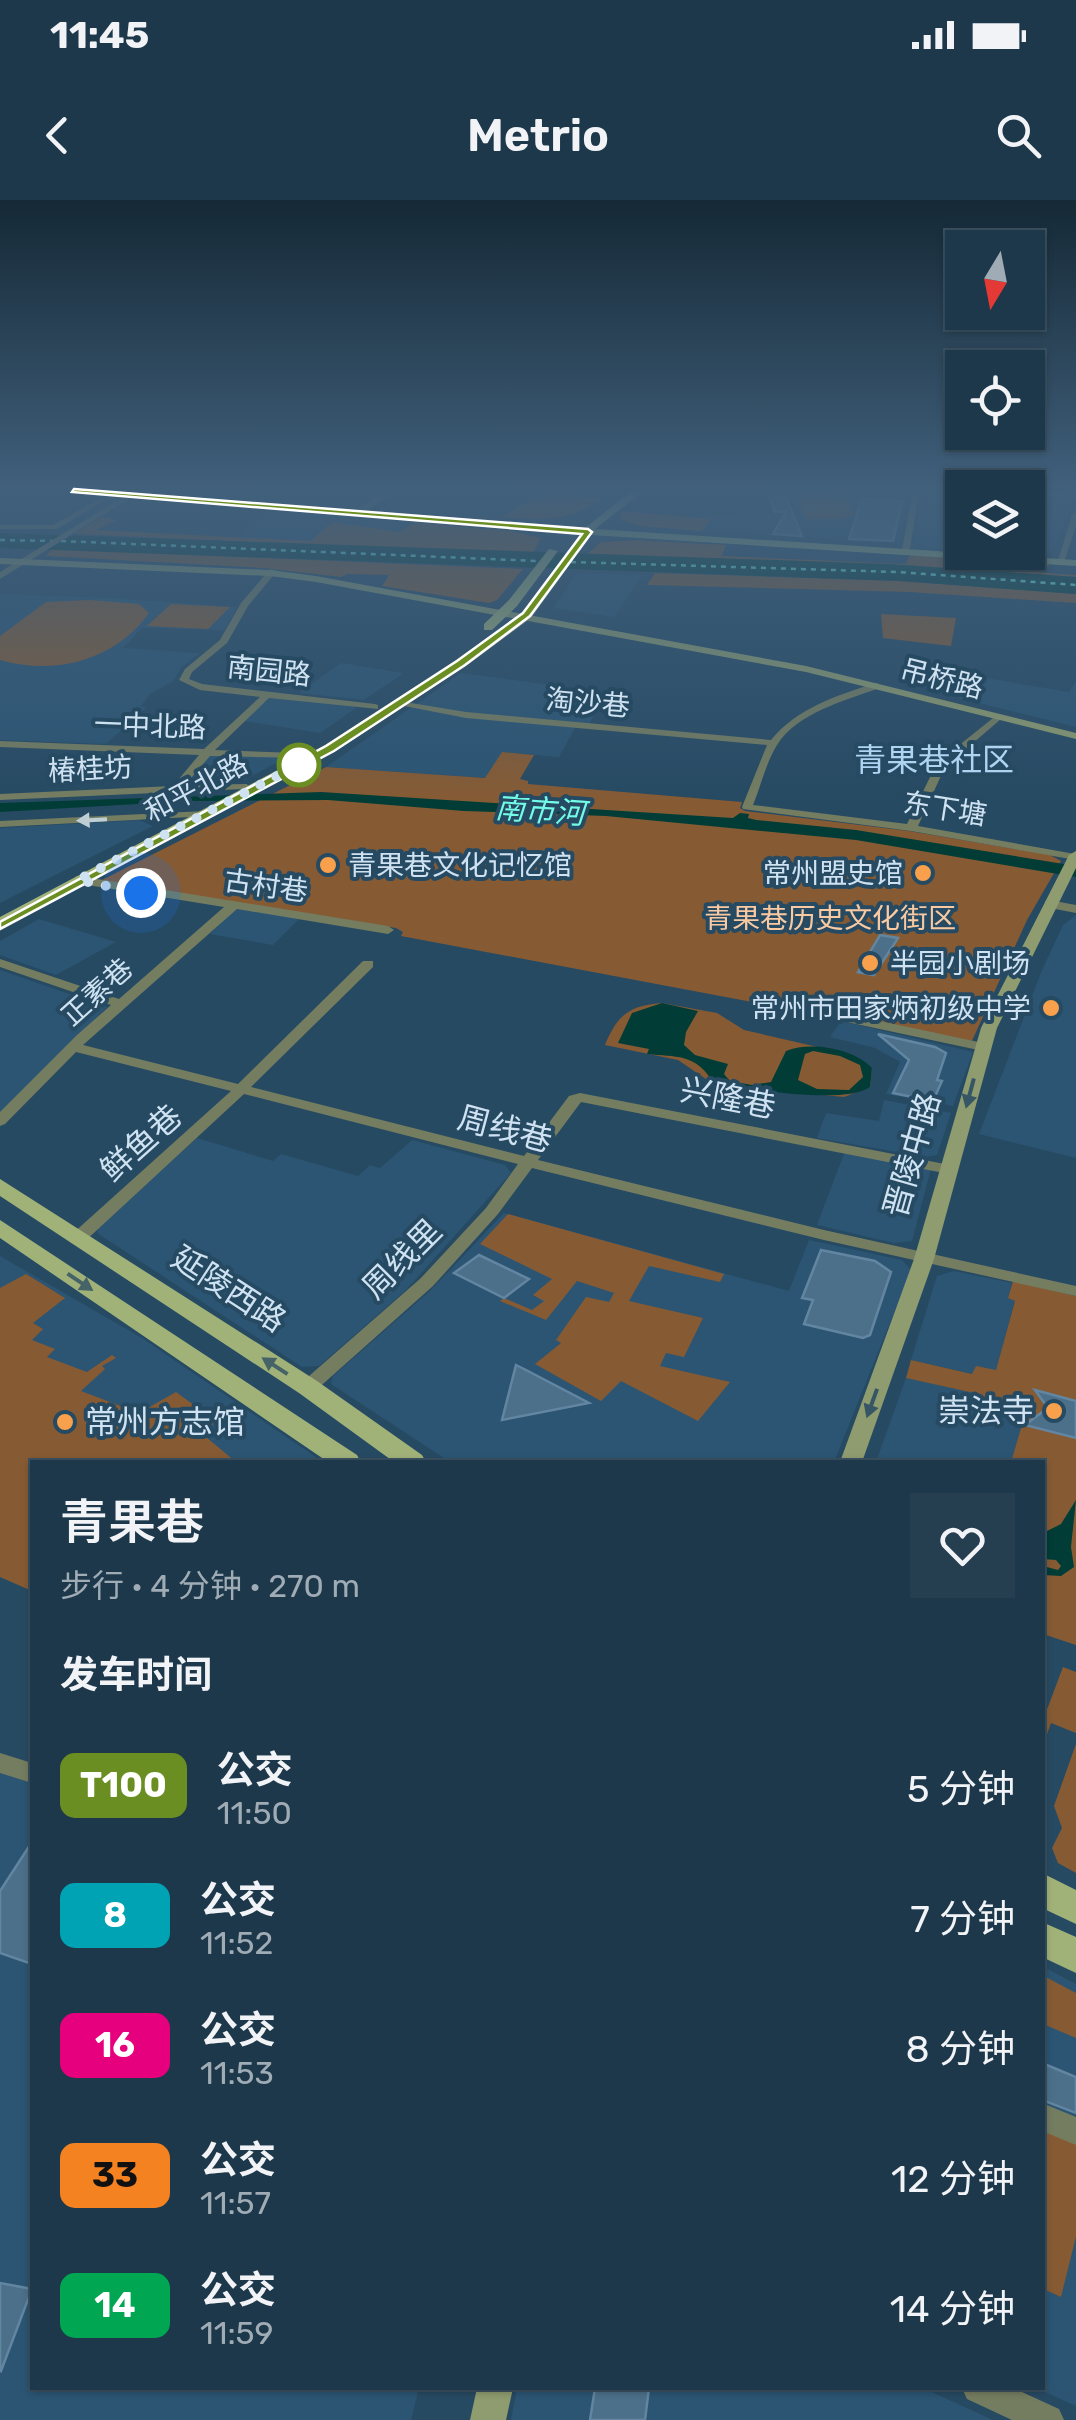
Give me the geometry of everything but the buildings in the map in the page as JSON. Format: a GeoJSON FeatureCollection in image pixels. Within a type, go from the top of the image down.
{"type":"FeatureCollection","features":[{"type":"Feature","properties":{"kind":"main road","name":"吊桥路"},"geometry":{"type":"LineString","coordinates":[[400,595],[811,667],[1076,734]]}},
{"type":"Feature","properties":{"kind":"main road","name":"和平北路"},"geometry":{"type":"LineString","coordinates":[[239,793],[449,657],[504,613],[519,595]]}},
{"type":"Feature","properties":{"kind":"main road","name":"和平北路"},"geometry":{"type":"LineString","coordinates":[[0,924],[208,808],[330,748],[525,616],[542,595]]}},
{"type":"Feature","properties":{"kind":"main road","name":"吊桥路"},"geometry":{"type":"LineString","coordinates":[[525,616],[806,669],[1076,734]]}},
{"type":"Feature","properties":{"kind":"main road","name":"和平北路"},"geometry":{"type":"LineString","coordinates":[[0,909],[183,816],[208,808]]}},
{"type":"Feature","properties":{"kind":"main road","name":"晋陵中路"},"geometry":{"type":"LineString","coordinates":[[852,1460],[924,1259],[983,1047],[999,1004],[1072,863]]}},
{"type":"Feature","properties":{"kind":"main road","name":"延陵西路"},"geometry":{"type":"LineString","coordinates":[[0,1186],[308,1388],[409,1460]]}},
{"type":"Feature","properties":{"kind":"main road"},"geometry":{"type":"LineString","coordinates":[[0,1228],[344,1460]]}},
{"type":"Feature","properties":{"kind":"main road"},"geometry":{"type":"LineString","coordinates":[[1045,1891],[1076,1908]]}},
{"type":"Feature","properties":{"kind":"main road"},"geometry":{"type":"LineString","coordinates":[[1045,1940],[1076,1956]]}},
{"type":"Feature","properties":{"kind":"main road"},"geometry":{"type":"LineString","coordinates":[[488,2420],[495,2390]]}},
{"type":"Feature","properties":{"kind":"street","name":"南园路"},"geometry":{"type":"LineString","coordinates":[[252,595],[232,632],[188,671],[184,680],[200,687],[375,706]]}},
{"type":"Feature","properties":{"kind":"street"},"geometry":{"type":"LineString","coordinates":[[774,743],[787,727],[820,708],[876,686]]}},
{"type":"Feature","properties":{"kind":"street"},"geometry":{"type":"LineString","coordinates":[[178,786],[208,751],[269,693]]}},
{"type":"Feature","properties":{"kind":"street","name":"淘沙巷"},"geometry":{"type":"LineString","coordinates":[[399,704],[466,716],[774,743]]}},
{"type":"Feature","properties":{"kind":"street"},"geometry":{"type":"LineString","coordinates":[[911,828],[941,766],[998,717]]}},
{"type":"Feature","properties":{"kind":"street","name":"东下塘"},"geometry":{"type":"LineString","coordinates":[[774,743],[747,808],[911,828],[1072,863]]}},
{"type":"Feature","properties":{"kind":"street","name":"一中北路"},"geometry":{"type":"LineString","coordinates":[[0,744],[297,756]]}},
{"type":"Feature","properties":{"kind":"street","name":"椿桂坊"},"geometry":{"type":"LineString","coordinates":[[0,797],[178,786],[239,793]]}},
{"type":"Feature","properties":{"kind":"street"},"geometry":{"type":"LineString","coordinates":[[0,824],[183,816]]}},
{"type":"Feature","properties":{"kind":"street","name":"古村巷"},"geometry":{"type":"LineString","coordinates":[[78,880],[388,930]]}},
{"type":"Feature","properties":{"kind":"street"},"geometry":{"type":"LineString","coordinates":[[1049,904],[1076,908]]}},
{"type":"Feature","properties":{"kind":"street","name":"正素巷"},"geometry":{"type":"LineString","coordinates":[[0,1122],[120,1004],[234,906]]}},
{"type":"Feature","properties":{"kind":"street"},"geometry":{"type":"LineString","coordinates":[[0,963],[120,1004]]}},
{"type":"Feature","properties":{"kind":"street","name":"鲜鱼巷"},"geometry":{"type":"LineString","coordinates":[[76,1239],[242,1088],[368,964]]}},
{"type":"Feature","properties":{"kind":"street"},"geometry":{"type":"LineString","coordinates":[[847,1018],[983,1047]]}},
{"type":"Feature","properties":{"kind":"street","name":"周线巷"},"geometry":{"type":"LineString","coordinates":[[74,1047],[528,1164],[924,1259],[1076,1291]]}},
{"type":"Feature","properties":{"kind":"street","name":"兴隆巷"},"geometry":{"type":"LineString","coordinates":[[528,1164],[574,1099],[580,1097],[950,1168]]}},
{"type":"Feature","properties":{"kind":"street","name":"周线里"},"geometry":{"type":"LineString","coordinates":[[308,1388],[427,1282],[528,1164]]}},
{"type":"Feature","properties":{"kind":"street"},"geometry":{"type":"LineString","coordinates":[[0,1763],[30,1772]]}},
{"type":"Feature","properties":{"kind":"street"},"geometry":{"type":"LineString","coordinates":[[1045,2118],[1076,2131]]}},
{"type":"Feature","properties":{"kind":"street"},"geometry":{"type":"LineString","coordinates":[[982,2390],[1048,2420]]}},
{"type":"Feature","properties":{"kind":"shaded area"},"geometry":{"type":"Polygon","coordinates":[[[0,595],[237,607],[225,630],[142,628],[123,648],[200,653],[182,667],[172,682],[150,694],[141,706],[146,708],[106,744],[0,740],[0,595]]]}},
{"type":"Feature","properties":{"kind":"shaded area"},"geometry":{"type":"Polygon","coordinates":[[[562,595],[629,595],[614,617],[554,608],[562,595]]]}},
{"type":"Feature","properties":{"kind":"shaded area"},"geometry":{"type":"Polygon","coordinates":[[[341,663],[404,673],[364,700],[299,693],[341,663]]]}},
{"type":"Feature","properties":{"kind":"shaded area"},"geometry":{"type":"Polygon","coordinates":[[[461,673],[604,692],[589,725],[577,724],[559,757],[502,752],[486,778],[326,767],[461,673]]]}},
{"type":"Feature","properties":{"kind":"shaded area"},"geometry":{"type":"Polygon","coordinates":[[[987,678],[1069,692],[1076,681],[1076,727],[958,698],[986,683],[987,678]]]}},
{"type":"Feature","properties":{"kind":"shaded area"},"geometry":{"type":"Polygon","coordinates":[[[272,695],[356,708],[320,733],[244,721],[272,695]]]}},
{"type":"Feature","properties":{"kind":"shaded area"},"geometry":{"type":"Polygon","coordinates":[[[211,752],[285,758],[245,780],[192,783],[187,778],[211,752]]]}},
{"type":"Feature","properties":{"kind":"shaded area"},"geometry":{"type":"Polygon","coordinates":[[[139,820],[153,826],[0,903],[0,828],[139,820]]]}},
{"type":"Feature","properties":{"kind":"shaded area"},"geometry":{"type":"Polygon","coordinates":[[[236,908],[300,918],[273,945],[210,934],[236,908]]]}},
{"type":"Feature","properties":{"kind":"shaded area"},"geometry":{"type":"Polygon","coordinates":[[[1076,915],[1076,1158],[979,1134],[1042,970],[1063,925],[1076,915]]]}},
{"type":"Feature","properties":{"kind":"shaded area"},"geometry":{"type":"Polygon","coordinates":[[[39,919],[116,942],[56,975],[0,955],[0,941],[39,919]]]}},
{"type":"Feature","properties":{"kind":"shaded area"},"geometry":{"type":"Polygon","coordinates":[[[0,970],[107,1007],[0,1115],[0,970]]]}},
{"type":"Feature","properties":{"kind":"shaded area"},"geometry":{"type":"Polygon","coordinates":[[[841,1021],[973,1052],[953,1106],[886,1094],[900,1062],[875,1048],[830,1037],[841,1021]]]}},
{"type":"Feature","properties":{"kind":"shaded area"},"geometry":{"type":"Polygon","coordinates":[[[884,1100],[951,1113],[937,1155],[926,1157],[817,1138],[826,1113],[879,1121],[884,1100]]]}},
{"type":"Feature","properties":{"kind":"shaded area"},"geometry":{"type":"Polygon","coordinates":[[[197,1138],[273,1161],[281,1154],[358,1176],[370,1165],[380,1168],[412,1140],[505,1165],[511,1173],[406,1290],[319,1366],[302,1367],[97,1233],[99,1225],[197,1138]]]}},
{"type":"Feature","properties":{"kind":"shaded area"},"geometry":{"type":"Polygon","coordinates":[[[845,1151],[931,1169],[912,1241],[894,1243],[817,1225],[845,1151]]]}},
{"type":"Feature","properties":{"kind":"shaded area"},"geometry":{"type":"Polygon","coordinates":[[[504,1213],[789,1291],[809,1240],[902,1260],[911,1270],[835,1460],[447,1460],[331,1384],[333,1376],[431,1290],[504,1213]]]}},
{"type":"Feature","properties":{"kind":"shaded area"},"geometry":{"type":"Polygon","coordinates":[[[0,1256],[142,1338],[320,1460],[231,1460],[77,1391],[27,1339],[0,1292],[0,1256]]]}},
{"type":"Feature","properties":{"kind":"shaded area"},"geometry":{"type":"Polygon","coordinates":[[[954,1271],[1012,1283],[1008,1298],[1015,1300],[996,1370],[973,1374],[911,1360],[937,1276],[954,1271]]]}},
{"type":"Feature","properties":{"kind":"shaded area"},"geometry":{"type":"Polygon","coordinates":[[[906,1378],[984,1395],[983,1401],[1026,1411],[1012,1460],[877,1460],[906,1378]]]}},
{"type":"Feature","properties":{"kind":"shaded area"},"geometry":{"type":"Polygon","coordinates":[[[0,1763],[30,1772],[30,2390],[418,2390],[411,2420],[0,2420],[0,1763]]]}},
{"type":"Feature","properties":{"kind":"shaded area"},"geometry":{"type":"Polygon","coordinates":[[[1045,1968],[1076,1984],[1076,2124],[1045,2111],[1045,1968]]]}},
{"type":"Feature","properties":{"kind":"shaded area"},"geometry":{"type":"Polygon","coordinates":[[[1076,2237],[1076,2406],[1040,2390],[1045,2390],[1045,2290],[1061,2297],[1076,2237]]]}},
{"type":"Feature","properties":{"kind":"shaded area"},"geometry":{"type":"Polygon","coordinates":[[[517,2390],[927,2390],[993,2420],[511,2420],[517,2390]]]}},
{"type":"Feature","properties":{"kind":"green space"},"geometry":{"type":"Polygon","coordinates":[[[436,595],[502,595],[489,603],[436,595]]]}},
{"type":"Feature","properties":{"kind":"green space"},"geometry":{"type":"Polygon","coordinates":[[[949,595],[1076,595],[1076,603],[949,595]]]}},
{"type":"Feature","properties":{"kind":"green space"},"geometry":{"type":"Polygon","coordinates":[[[46,602],[139,604],[149,613],[119,642],[83,660],[42,666],[0,660],[0,636],[46,602]]]}},
{"type":"Feature","properties":{"kind":"green space"},"geometry":{"type":"Polygon","coordinates":[[[171,604],[230,607],[208,629],[147,626],[171,604]]]}},
{"type":"Feature","properties":{"kind":"green space"},"geometry":{"type":"Polygon","coordinates":[[[881,614],[956,618],[951,646],[883,638],[881,614]]]}},
{"type":"Feature","properties":{"kind":"green space","name":"青果巷历史文化街区"},"geometry":{"type":"Polygon","coordinates":[[[502,752],[534,755],[520,779],[528,784],[742,802],[740,808],[745,811],[909,831],[1050,855],[1061,861],[1027,920],[971,1043],[401,936],[403,932],[396,928],[98,882],[326,767],[485,778],[502,752]]]}},
{"type":"Feature","properties":{"kind":"green space"},"geometry":{"type":"Polygon","coordinates":[[[662,1003],[717,1013],[744,1030],[844,1053],[872,1068],[870,1087],[844,1097],[745,1087],[706,1079],[678,1060],[605,1045],[626,1014],[641,1006],[662,1003]]]}},
{"type":"Feature","properties":{"kind":"green space"},"geometry":{"type":"Polygon","coordinates":[[[508,1214],[724,1274],[720,1282],[649,1266],[629,1301],[703,1318],[684,1357],[666,1353],[660,1366],[730,1382],[698,1421],[621,1381],[601,1401],[535,1364],[561,1343],[556,1340],[586,1297],[609,1302],[614,1293],[577,1281],[546,1320],[500,1301],[504,1298],[532,1310],[544,1301],[533,1295],[552,1279],[480,1244],[508,1214]]]}},
{"type":"Feature","properties":{"kind":"green space"},"geometry":{"type":"Polygon","coordinates":[[[26,1274],[65,1298],[33,1323],[43,1329],[32,1340],[55,1349],[47,1357],[87,1372],[112,1355],[116,1358],[102,1366],[105,1369],[81,1391],[139,1413],[176,1392],[217,1422],[200,1432],[234,1460],[30,1460],[30,1590],[0,1577],[0,1288],[26,1274]]]}},
{"type":"Feature","properties":{"kind":"green space"},"geometry":{"type":"Polygon","coordinates":[[[1013,1281],[1076,1296],[1076,1645],[1045,1635],[1045,1460],[1012,1460],[1026,1411],[982,1400],[983,1395],[906,1378],[911,1360],[972,1374],[976,1366],[996,1370],[1015,1301],[1008,1298],[1013,1281]]]}},
{"type":"Feature","properties":{"kind":"green space"},"geometry":{"type":"Polygon","coordinates":[[[1063,1667],[1076,1672],[1076,1733],[1051,1723],[1045,1740],[1045,1715],[1063,1667]]]}},
{"type":"Feature","properties":{"kind":"green space"},"geometry":{"type":"Polygon","coordinates":[[[1076,1744],[1076,1873],[1058,1863],[1052,1848],[1062,1828],[1054,1806],[1076,1744]]]}},
{"type":"Feature","properties":{"kind":"green space"},"geometry":{"type":"Polygon","coordinates":[[[1045,1977],[1076,1993],[1076,2038],[1045,2025],[1045,1977]]]}},
{"type":"Feature","properties":{"kind":"green space"},"geometry":{"type":"Polygon","coordinates":[[[1045,2127],[1076,2137],[1076,2237],[1061,2297],[1045,2290],[1045,2127]]]}},
{"type":"Feature","properties":{"kind":"water","name":"南市河"},"geometry":{"type":"Polygon","coordinates":[[[321,792],[733,818],[740,813],[749,814],[748,818],[756,820],[856,830],[1076,866],[1076,877],[856,840],[606,816],[464,811],[328,800],[189,801],[0,812],[0,803],[321,792]]]}},
{"type":"Feature","properties":{"kind":"water"},"geometry":{"type":"Polygon","coordinates":[[[662,1003],[698,1011],[686,1032],[684,1045],[695,1055],[728,1064],[724,1074],[730,1081],[752,1085],[771,1082],[786,1051],[819,1047],[843,1051],[864,1061],[872,1068],[870,1087],[839,1095],[817,1095],[768,1091],[711,1079],[691,1061],[647,1054],[649,1049],[618,1043],[632,1013],[662,1003]],[[813,1051],[805,1054],[798,1080],[817,1089],[849,1090],[863,1077],[860,1065],[813,1051]]]}},
{"type":"Feature","properties":{"kind":"water"},"geometry":{"type":"Polygon","coordinates":[[[1076,1500],[1071,1547],[1074,1567],[1061,1576],[1045,1575],[1045,1567],[1058,1570],[1061,1566],[1056,1560],[1045,1559],[1045,1532],[1061,1524],[1076,1500]]]}},
{"type":"Feature","properties":{"kind":"bus line","name":"T100"},"geometry":{"type":"LineString","coordinates":[[0,925],[330,748],[511,627],[543,595]]}},
{"type":"Feature","properties":{"kind":"place","name":"青果巷文化记忆馆"},"geometry":{"type":"Point","coordinates":[328,865]}},
{"type":"Feature","properties":{"kind":"place","name":"常州盟史馆"},"geometry":{"type":"Point","coordinates":[923,873]}},
{"type":"Feature","properties":{"kind":"place","name":"半园小剧场"},"geometry":{"type":"Point","coordinates":[870,963]}},
{"type":"Feature","properties":{"kind":"place","name":"常州市田家炳初级中学"},"geometry":{"type":"Point","coordinates":[1051,1008]}},
{"type":"Feature","properties":{"kind":"place","name":"崇法寺"},"geometry":{"type":"Point","coordinates":[1054,1411]}},
{"type":"Feature","properties":{"kind":"place","name":"常州方志馆"},"geometry":{"type":"Point","coordinates":[65,1422]}},
{"type":"Feature","properties":{"kind":"district","name":"青果巷社区"},"geometry":{"type":"Point","coordinates":[934,760]}},
{"type":"Feature","properties":{"kind":"route"},"geometry":{"type":"LineString","coordinates":[[141,893],[78,880],[304,762],[299,765]]}}]}
